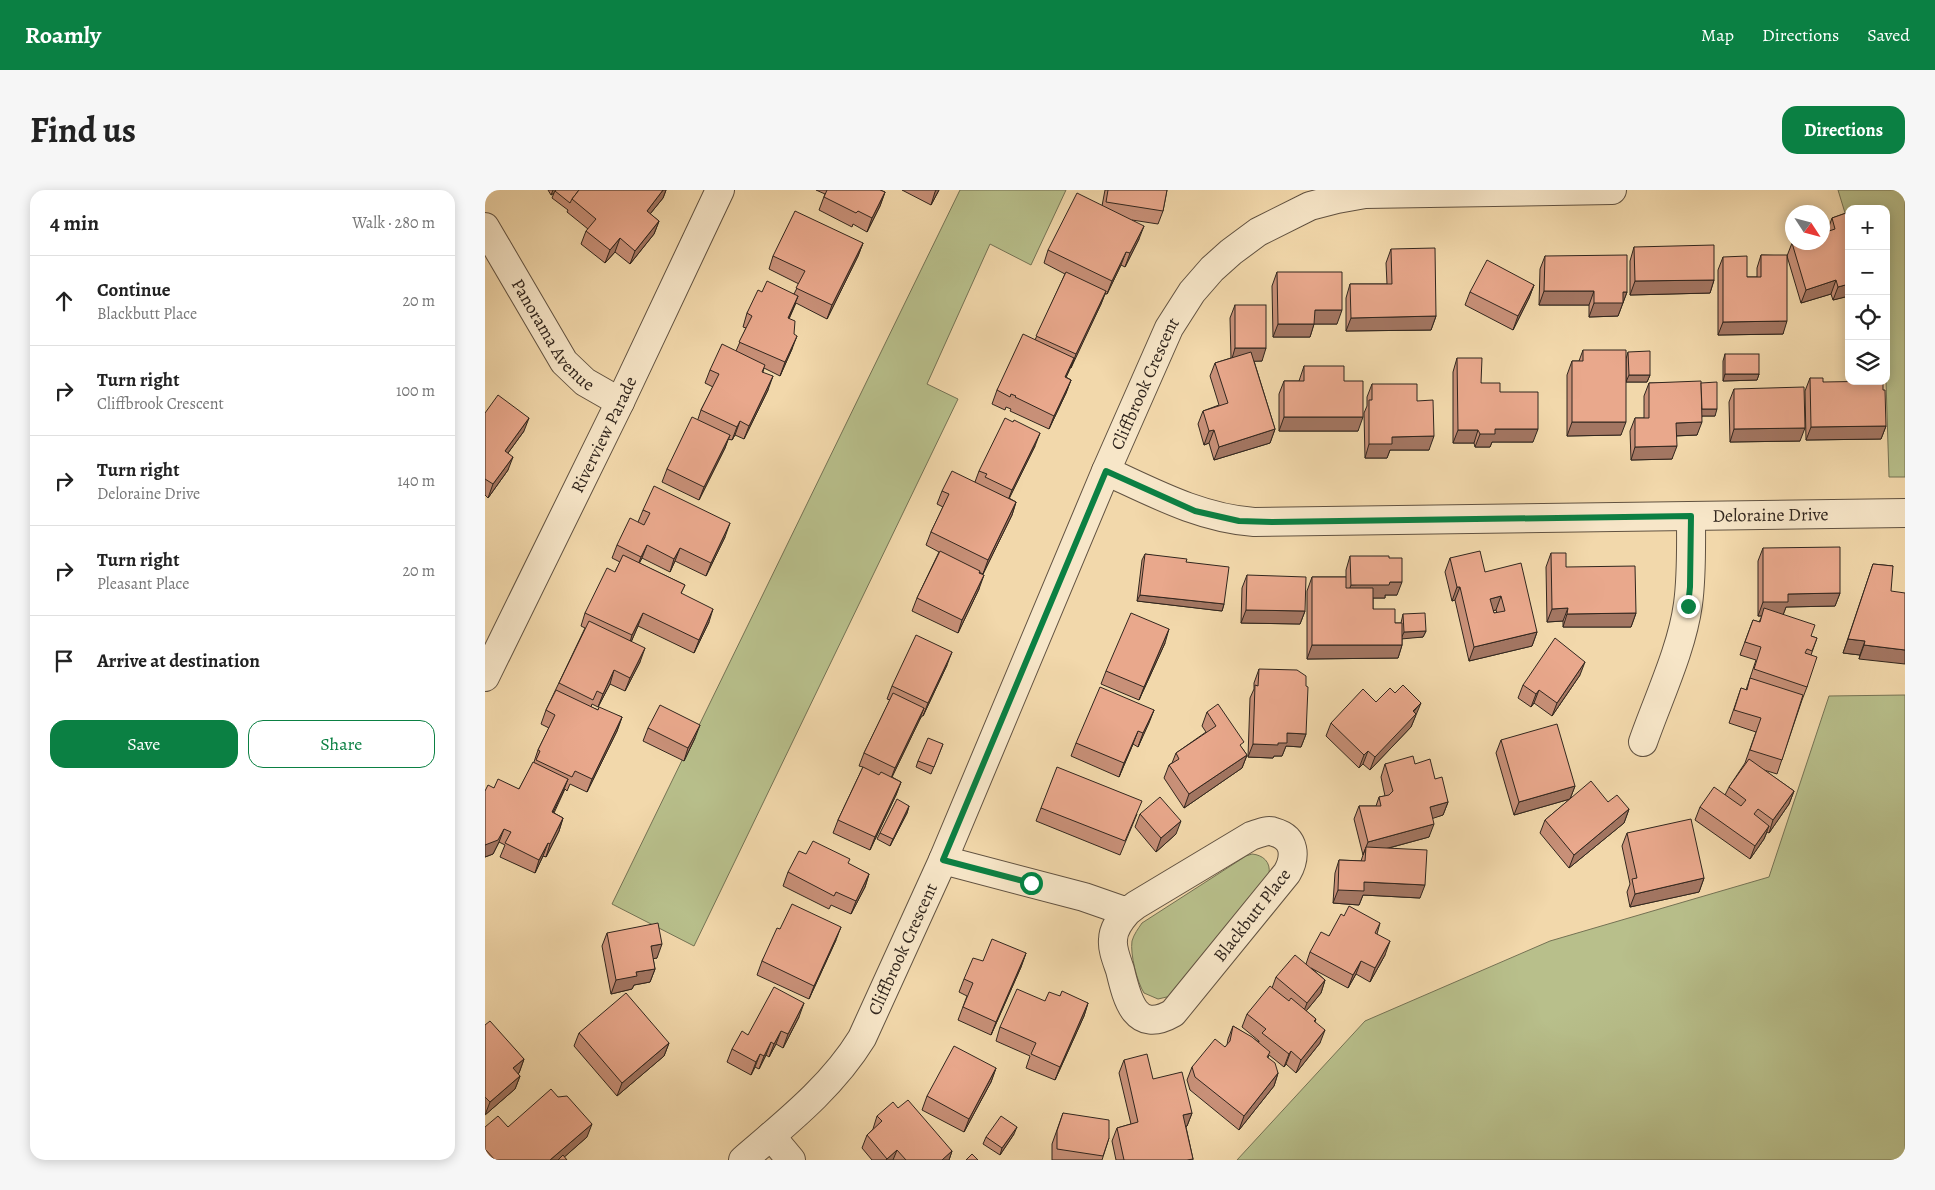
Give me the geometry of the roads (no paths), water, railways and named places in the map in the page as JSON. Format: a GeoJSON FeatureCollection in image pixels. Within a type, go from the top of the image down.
{"type":"FeatureCollection","features":[{"type":"Feature","properties":{"kind":"street","name":"Riverview Parade"},"geometry":{"type":"LineString","coordinates":[[485,677],[620,402],[720,190]]}},
{"type":"Feature","properties":{"kind":"street","name":"Cliffbrook Crescent"},"geometry":{"type":"LineString","coordinates":[[743,1160],[830,1082],[858,1046],[878,1006],[943,860],[1106,471],[1169,328],[1192,292],[1231,252],[1258,232],[1310,206],[1337,199],[1365,194],[1611,190]]}},
{"type":"Feature","properties":{"kind":"street","name":"Panorama Avenue"},"geometry":{"type":"LineString","coordinates":[[485,227],[564,362],[585,382],[620,402]]}},
{"type":"Feature","properties":{"kind":"street","name":"Deloraine Drive"},"geometry":{"type":"LineString","coordinates":[[1106,471],[1195,511],[1239,521],[1905,512]]}},
{"type":"Feature","properties":{"kind":"street"},"geometry":{"type":"LineString","coordinates":[[1643,742],[1679,643],[1686,615],[1690,587],[1691,516]]}},
{"type":"Feature","properties":{"kind":"street","name":"Blackbutt Place"},"geometry":{"type":"LineString","coordinates":[[1265,831],[1274,831],[1287,840],[1292,847],[1294,854],[1292,864],[1287,873],[1173,1013],[1163,1019],[1155,1020],[1141,1017],[1131,1007],[1127,998],[1112,941],[1116,927],[1127,912],[1251,836],[1265,831]]}},
{"type":"Feature","properties":{"kind":"street"},"geometry":{"type":"LineString","coordinates":[[943,860],[1084,896],[1127,912]]}},
{"type":"Feature","properties":{"kind":"street"},"geometry":{"type":"LineString","coordinates":[[771,1136],[791,1160]]}}]}
